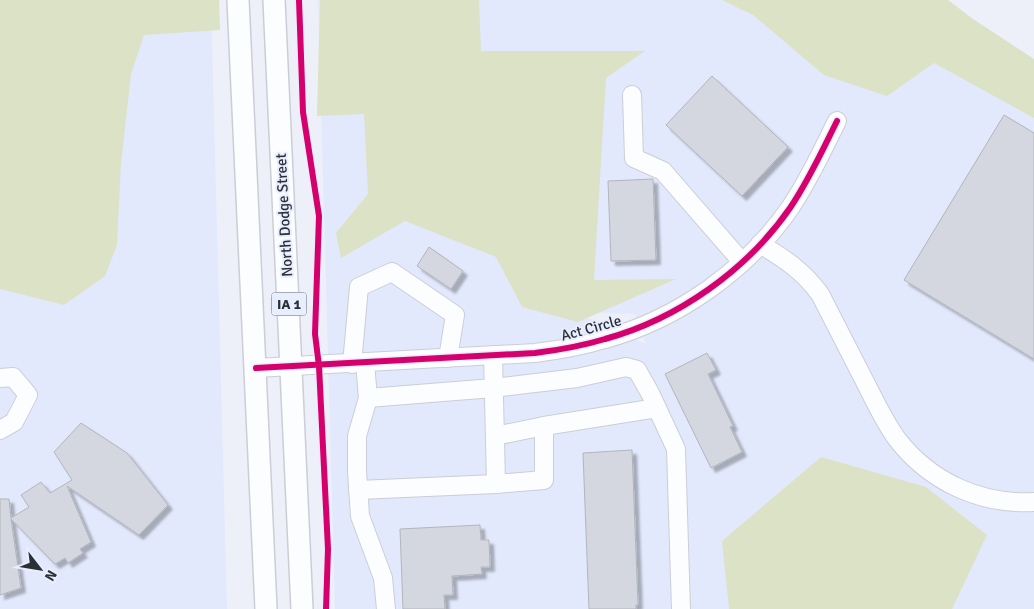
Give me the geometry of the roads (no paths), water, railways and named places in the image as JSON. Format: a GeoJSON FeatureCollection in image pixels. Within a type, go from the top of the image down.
{"type":"FeatureCollection","features":[{"type":"Feature","properties":{"kind":"main road","name":"IA 1"},"geometry":{"type":"LineString","coordinates":[[238,0],[266,609]]}},
{"type":"Feature","properties":{"kind":"main road","name":"North Dodge Street"},"geometry":{"type":"LineString","coordinates":[[274,0],[302,609]]}},
{"type":"Feature","properties":{"kind":"street"},"geometry":{"type":"LineString","coordinates":[[632,95],[634,158],[663,171],[742,262]]}},
{"type":"Feature","properties":{"kind":"street","name":"Act Circle"},"geometry":{"type":"LineString","coordinates":[[256,368],[292,368],[535,353],[571,348],[607,339],[641,327],[674,311],[705,292],[742,262],[760,244],[790,208],[808,180],[837,121]]}},
{"type":"Feature","properties":{"kind":"street"},"geometry":{"type":"LineString","coordinates":[[760,244],[792,263],[809,278],[820,294],[888,425],[911,455],[926,470],[944,482],[969,493],[995,500],[1034,502]]}},
{"type":"Feature","properties":{"kind":"street"},"geometry":{"type":"LineString","coordinates":[[386,609],[382,578],[360,516],[357,436],[368,398],[358,364],[359,287],[392,272],[455,316],[448,358]]}},
{"type":"Feature","properties":{"kind":"street"},"geometry":{"type":"LineString","coordinates":[[493,355],[496,484]]}},
{"type":"Feature","properties":{"kind":"street"},"geometry":{"type":"LineString","coordinates":[[368,398],[493,388],[577,378],[626,367],[637,370],[676,449],[681,609]]}},
{"type":"Feature","properties":{"kind":"street"},"geometry":{"type":"LineString","coordinates":[[0,378],[13,377],[28,395],[14,422],[0,430]]}},
{"type":"Feature","properties":{"kind":"street"},"geometry":{"type":"LineString","coordinates":[[494,436],[657,408]]}},
{"type":"Feature","properties":{"kind":"street"},"geometry":{"type":"LineString","coordinates":[[358,490],[544,480],[544,426]]}}]}
